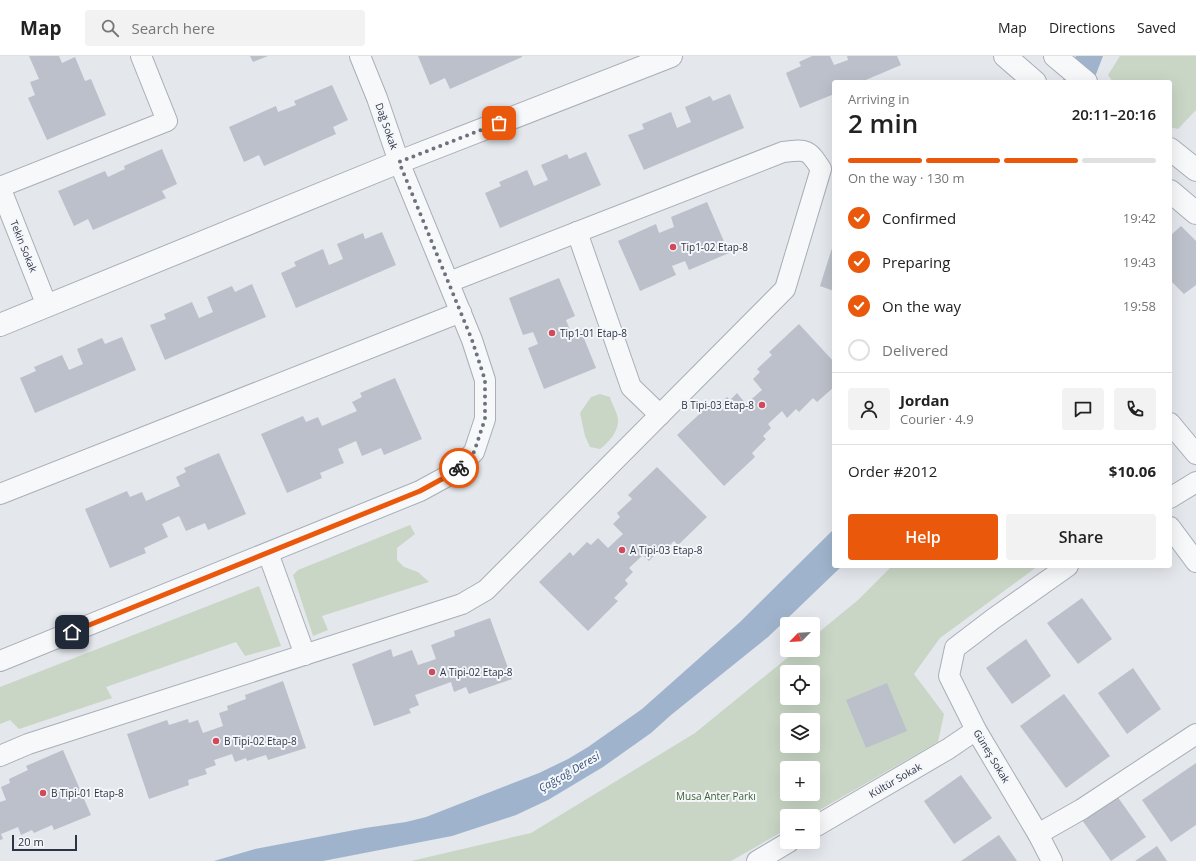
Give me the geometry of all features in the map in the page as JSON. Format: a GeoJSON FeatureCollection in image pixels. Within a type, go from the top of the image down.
{"type":"FeatureCollection","features":[{"type":"Feature","properties":{"kind":"street"},"geometry":{"type":"LineString","coordinates":[[0,187],[166,121],[141,56]]}},
{"type":"Feature","properties":{"kind":"street","name":"Dağ Sokak"},"geometry":{"type":"LineString","coordinates":[[0,661],[420,491],[453,473],[474,452],[485,419],[485,380],[472,340],[399,162],[360,56]]}},
{"type":"Feature","properties":{"kind":"street"},"geometry":{"type":"LineString","coordinates":[[0,325],[399,162],[671,56]]}},
{"type":"Feature","properties":{"kind":"street"},"geometry":{"type":"LineString","coordinates":[[1055,56],[1084,80]]}},
{"type":"Feature","properties":{"kind":"street"},"geometry":{"type":"LineString","coordinates":[[1009,60],[1033,80]]}},
{"type":"Feature","properties":{"kind":"street"},"geometry":{"type":"LineString","coordinates":[[0,756],[28,744],[462,604],[486,590],[786,289],[821,169],[811,153],[800,150],[783,152],[449,282]]}},
{"type":"Feature","properties":{"kind":"street"},"geometry":{"type":"LineString","coordinates":[[1172,151],[1196,169]]}},
{"type":"Feature","properties":{"kind":"street","name":"Tekin Sokak"},"geometry":{"type":"LineString","coordinates":[[0,187],[47,306]]}},
{"type":"Feature","properties":{"kind":"street"},"geometry":{"type":"LineString","coordinates":[[1172,194],[1196,213]]}},
{"type":"Feature","properties":{"kind":"street"},"geometry":{"type":"LineString","coordinates":[[577,232],[631,387],[660,415]]}},
{"type":"Feature","properties":{"kind":"street"},"geometry":{"type":"LineString","coordinates":[[0,494],[461,312]]}},
{"type":"Feature","properties":{"kind":"street"},"geometry":{"type":"LineString","coordinates":[[1172,425],[1196,454]]}},
{"type":"Feature","properties":{"kind":"street"},"geometry":{"type":"LineString","coordinates":[[1172,497],[1196,482]]}},
{"type":"Feature","properties":{"kind":"street"},"geometry":{"type":"LineString","coordinates":[[1172,531],[1196,562]]}},
{"type":"Feature","properties":{"kind":"street"},"geometry":{"type":"LineString","coordinates":[[268,553],[304,655]]}},
{"type":"Feature","properties":{"kind":"street","name":"Güneş Sokak"},"geometry":{"type":"LineString","coordinates":[[1052,861],[1038,834],[976,730],[949,676],[955,648],[1065,568]]}},
{"type":"Feature","properties":{"kind":"street","name":"Kültür Sokak"},"geometry":{"type":"LineString","coordinates":[[820,824],[948,750],[976,730]]}},
{"type":"Feature","properties":{"kind":"street"},"geometry":{"type":"LineString","coordinates":[[1038,834],[1082,809],[1196,734]]}},
{"type":"Feature","properties":{"kind":"street"},"geometry":{"type":"LineString","coordinates":[[757,861],[780,847]]}},
{"type":"Feature","properties":{"kind":"green space"},"geometry":{"type":"Polygon","coordinates":[[[1120,56],[1196,56],[1196,110],[1178,129],[1172,128],[1172,80],[1112,80],[1108,75],[1120,56]]]}},
{"type":"Feature","properties":{"kind":"green space"},"geometry":{"type":"Polygon","coordinates":[[[600,394],[610,397],[617,414],[618,423],[613,436],[600,449],[590,447],[585,436],[580,413],[591,397],[600,394]]]}},
{"type":"Feature","properties":{"kind":"green space"},"geometry":{"type":"Polygon","coordinates":[[[410,525],[415,534],[397,548],[397,560],[404,567],[418,572],[429,582],[322,616],[328,630],[313,636],[293,575],[298,570],[410,525]]]}},
{"type":"Feature","properties":{"kind":"green space","name":"Musa Anter Parkı"},"geometry":{"type":"Polygon","coordinates":[[[890,568],[1035,568],[940,638],[914,674],[944,714],[938,742],[820,810],[780,809],[780,833],[731,861],[411,861],[531,833],[695,733],[788,657],[820,657],[820,631],[858,600],[890,568]]]}},
{"type":"Feature","properties":{"kind":"green space"},"geometry":{"type":"Polygon","coordinates":[[[259,586],[281,646],[245,656],[236,642],[106,687],[112,698],[19,729],[10,720],[0,724],[0,687],[259,586]]]}},
{"type":"Feature","properties":{"kind":"water"},"geometry":{"type":"Polygon","coordinates":[[[1076,56],[1103,56],[1094,80],[1063,80],[1076,56]]]}},
{"type":"Feature","properties":{"kind":"water","name":"Çağçağ Deresi"},"geometry":{"type":"Polygon","coordinates":[[[832,531],[832,568],[840,568],[789,617],[780,617],[780,625],[768,637],[671,715],[651,733],[603,767],[548,800],[516,815],[452,836],[323,861],[214,861],[255,849],[365,828],[406,822],[426,817],[539,773],[568,759],[588,747],[642,709],[740,622],[832,531]]]}},
{"type":"Feature","properties":{"kind":"building"},"geometry":{"type":"Polygon","coordinates":[[[29,56],[59,56],[62,63],[75,57],[85,81],[91,79],[106,115],[47,140],[28,98],[35,95],[30,82],[39,79],[29,56]]]}},
{"type":"Feature","properties":{"kind":"building"},"geometry":{"type":"Polygon","coordinates":[[[250,56],[268,56],[253,62],[250,56]]]}},
{"type":"Feature","properties":{"kind":"building"},"geometry":{"type":"Polygon","coordinates":[[[418,56],[522,57],[450,89],[445,78],[430,85],[418,56]]]}},
{"type":"Feature","properties":{"kind":"building"},"geometry":{"type":"Polygon","coordinates":[[[812,56],[830,56],[834,65],[848,60],[847,56],[897,56],[901,65],[866,80],[832,80],[832,95],[800,108],[786,73],[801,66],[799,62],[812,56]]]}},
{"type":"Feature","properties":{"kind":"building"},"geometry":{"type":"Polygon","coordinates":[[[332,85],[348,120],[333,127],[336,134],[264,166],[259,155],[244,162],[229,127],[276,106],[278,112],[296,105],[294,101],[332,85]]]}},
{"type":"Feature","properties":{"kind":"building"},"geometry":{"type":"Polygon","coordinates":[[[730,94],[744,128],[644,170],[628,135],[644,129],[642,124],[671,112],[677,128],[691,122],[685,107],[710,96],[713,101],[730,94]]]}},
{"type":"Feature","properties":{"kind":"building"},"geometry":{"type":"Polygon","coordinates":[[[162,149],[177,184],[162,191],[166,198],[93,230],[88,219],[74,226],[58,191],[105,171],[108,177],[125,169],[124,166],[162,149]]]}},
{"type":"Feature","properties":{"kind":"building"},"geometry":{"type":"Polygon","coordinates":[[[586,152],[601,185],[500,228],[485,193],[501,186],[499,182],[527,170],[534,186],[548,180],[541,165],[567,154],[569,159],[586,152]]]}},
{"type":"Feature","properties":{"kind":"building","name":"Tip1-02 Etap-8"},"geometry":{"type":"Polygon","coordinates":[[[707,202],[729,253],[689,270],[685,261],[672,266],[676,275],[640,291],[618,241],[656,224],[659,233],[674,227],[671,217],[707,202]]]}},
{"type":"Feature","properties":{"kind":"building"},"geometry":{"type":"Polygon","coordinates":[[[1181,226],[1196,241],[1196,285],[1184,294],[1172,282],[1172,234],[1181,226]]]}},
{"type":"Feature","properties":{"kind":"building"},"geometry":{"type":"Polygon","coordinates":[[[382,232],[396,265],[296,308],[281,273],[296,266],[294,262],[323,249],[329,265],[343,259],[337,244],[363,233],[365,239],[382,232]]]}},
{"type":"Feature","properties":{"kind":"building"},"geometry":{"type":"Polygon","coordinates":[[[832,248],[832,290],[820,286],[832,248]]]}},
{"type":"Feature","properties":{"kind":"building","name":"Tip1-01 Etap-8"},"geometry":{"type":"Polygon","coordinates":[[[559,278],[575,316],[566,320],[572,335],[581,331],[596,368],[544,389],[528,348],[538,344],[533,332],[523,335],[509,298],[559,278]]]}},
{"type":"Feature","properties":{"kind":"building"},"geometry":{"type":"Polygon","coordinates":[[[252,284],[266,317],[165,360],[150,325],[166,319],[164,314],[192,302],[199,318],[213,312],[207,297],[232,286],[235,292],[252,284]]]}},
{"type":"Feature","properties":{"kind":"building","name":"B Tipi-03 Etap-8"},"geometry":{"type":"Polygon","coordinates":[[[799,324],[832,360],[832,389],[817,402],[813,398],[799,412],[796,409],[787,418],[782,411],[768,424],[771,428],[763,436],[766,439],[752,453],[755,457],[724,486],[677,435],[708,406],[712,410],[727,397],[730,400],[737,393],[746,404],[762,390],[753,379],[760,372],[757,369],[772,355],[769,352],[799,324]]]}},
{"type":"Feature","properties":{"kind":"building"},"geometry":{"type":"Polygon","coordinates":[[[122,337],[136,370],[35,413],[20,378],[36,371],[34,367],[62,355],[69,370],[83,364],[77,349],[102,338],[105,344],[122,337]]]}},
{"type":"Feature","properties":{"kind":"building"},"geometry":{"type":"Polygon","coordinates":[[[395,378],[422,439],[384,455],[381,448],[362,456],[356,441],[338,449],[344,463],[320,473],[322,478],[287,493],[261,434],[303,416],[306,422],[318,417],[322,426],[357,411],[352,402],[362,397],[360,393],[395,378]]]}},
{"type":"Feature","properties":{"kind":"building"},"geometry":{"type":"Polygon","coordinates":[[[219,453],[246,514],[208,530],[205,523],[186,531],[179,516],[162,524],[168,537],[144,548],[146,553],[110,568],[85,509],[127,491],[130,497],[142,492],[146,501],[180,486],[176,477],[186,472],[184,468],[219,453]]]}},
{"type":"Feature","properties":{"kind":"building","name":"A Tipi-03 Etap-8"},"geometry":{"type":"Polygon","coordinates":[[[657,467],[707,517],[678,545],[674,541],[660,555],[657,552],[649,561],[643,555],[629,568],[633,572],[625,580],[628,584],[614,598],[618,601],[588,631],[539,582],[570,552],[573,556],[587,542],[591,545],[598,538],[608,548],[623,534],[613,524],[620,517],[617,513],[632,499],[628,495],[657,467]]]}},
{"type":"Feature","properties":{"kind":"building"},"geometry":{"type":"Polygon","coordinates":[[[1082,598],[1112,639],[1078,664],[1047,623],[1082,598]]]}},
{"type":"Feature","properties":{"kind":"building","name":"A Tipi-02 Etap-8"},"geometry":{"type":"Polygon","coordinates":[[[490,618],[512,679],[469,694],[466,687],[454,692],[451,682],[415,695],[419,705],[409,709],[411,713],[374,726],[352,664],[391,649],[393,657],[412,650],[418,665],[436,659],[431,645],[455,636],[454,631],[490,618]]]}},
{"type":"Feature","properties":{"kind":"building"},"geometry":{"type":"Polygon","coordinates":[[[1026,639],[1051,676],[1012,704],[986,668],[1026,639]]]}},
{"type":"Feature","properties":{"kind":"building"},"geometry":{"type":"Polygon","coordinates":[[[1133,668],[1161,709],[1127,734],[1098,693],[1133,668]]]}},
{"type":"Feature","properties":{"kind":"building","name":"B Tipi-02 Etap-8"},"geometry":{"type":"Polygon","coordinates":[[[283,681],[306,748],[268,760],[266,755],[247,761],[246,758],[235,762],[232,754],[214,760],[216,765],[205,769],[207,774],[188,780],[189,785],[149,799],[127,734],[167,720],[169,725],[188,719],[189,723],[198,720],[203,733],[223,726],[219,713],[228,710],[227,706],[246,699],[245,695],[283,681]]]}},
{"type":"Feature","properties":{"kind":"building"},"geometry":{"type":"Polygon","coordinates":[[[887,683],[907,731],[866,748],[846,700],[887,683]]]}},
{"type":"Feature","properties":{"kind":"building"},"geometry":{"type":"Polygon","coordinates":[[[1064,694],[1110,756],[1066,788],[1020,726],[1064,694]]]}},
{"type":"Feature","properties":{"kind":"building","name":"B Tipi-01 Etap-8"},"geometry":{"type":"Polygon","coordinates":[[[63,750],[91,815],[54,830],[52,825],[34,833],[32,830],[21,835],[18,827],[1,834],[3,839],[0,840],[0,802],[6,800],[1,787],[10,783],[9,779],[28,770],[26,766],[63,750]]]}},
{"type":"Feature","properties":{"kind":"building"},"geometry":{"type":"Polygon","coordinates":[[[1196,763],[1196,825],[1171,842],[1142,800],[1196,763]]]}},
{"type":"Feature","properties":{"kind":"building"},"geometry":{"type":"Polygon","coordinates":[[[961,775],[992,818],[954,844],[924,801],[961,775]]]}},
{"type":"Feature","properties":{"kind":"building"},"geometry":{"type":"Polygon","coordinates":[[[1117,796],[1146,837],[1111,861],[1082,820],[1117,796]]]}},
{"type":"Feature","properties":{"kind":"building"},"geometry":{"type":"Polygon","coordinates":[[[999,835],[1017,861],[961,861],[999,835]]]}},
{"type":"Feature","properties":{"kind":"building"},"geometry":{"type":"Polygon","coordinates":[[[1157,846],[1167,861],[1135,861],[1157,846]]]}},
{"type":"Feature","properties":{"kind":"way so far"},"geometry":{"type":"LineString","coordinates":[[459,468],[474,452],[485,419],[485,380],[472,340],[399,162],[499,123]]}},
{"type":"Feature","properties":{"kind":"place","name":"Tip1-02 Etap-8"},"geometry":{"type":"Point","coordinates":[673,247]}},
{"type":"Feature","properties":{"kind":"place","name":"Tip1-01 Etap-8"},"geometry":{"type":"Point","coordinates":[552,333]}},
{"type":"Feature","properties":{"kind":"place","name":"B Tipi-03 Etap-8"},"geometry":{"type":"Point","coordinates":[762,405]}},
{"type":"Feature","properties":{"kind":"place","name":"A Tipi-03 Etap-8"},"geometry":{"type":"Point","coordinates":[622,550]}},
{"type":"Feature","properties":{"kind":"place","name":"A Tipi-02 Etap-8"},"geometry":{"type":"Point","coordinates":[432,672]}},
{"type":"Feature","properties":{"kind":"place","name":"B Tipi-02 Etap-8"},"geometry":{"type":"Point","coordinates":[216,741]}},
{"type":"Feature","properties":{"kind":"place","name":"B Tipi-01 Etap-8"},"geometry":{"type":"Point","coordinates":[43,793]}},
{"type":"Feature","properties":{"kind":"route"},"geometry":{"type":"LineString","coordinates":[[72,632],[420,491],[453,473],[459,468]]}}]}
